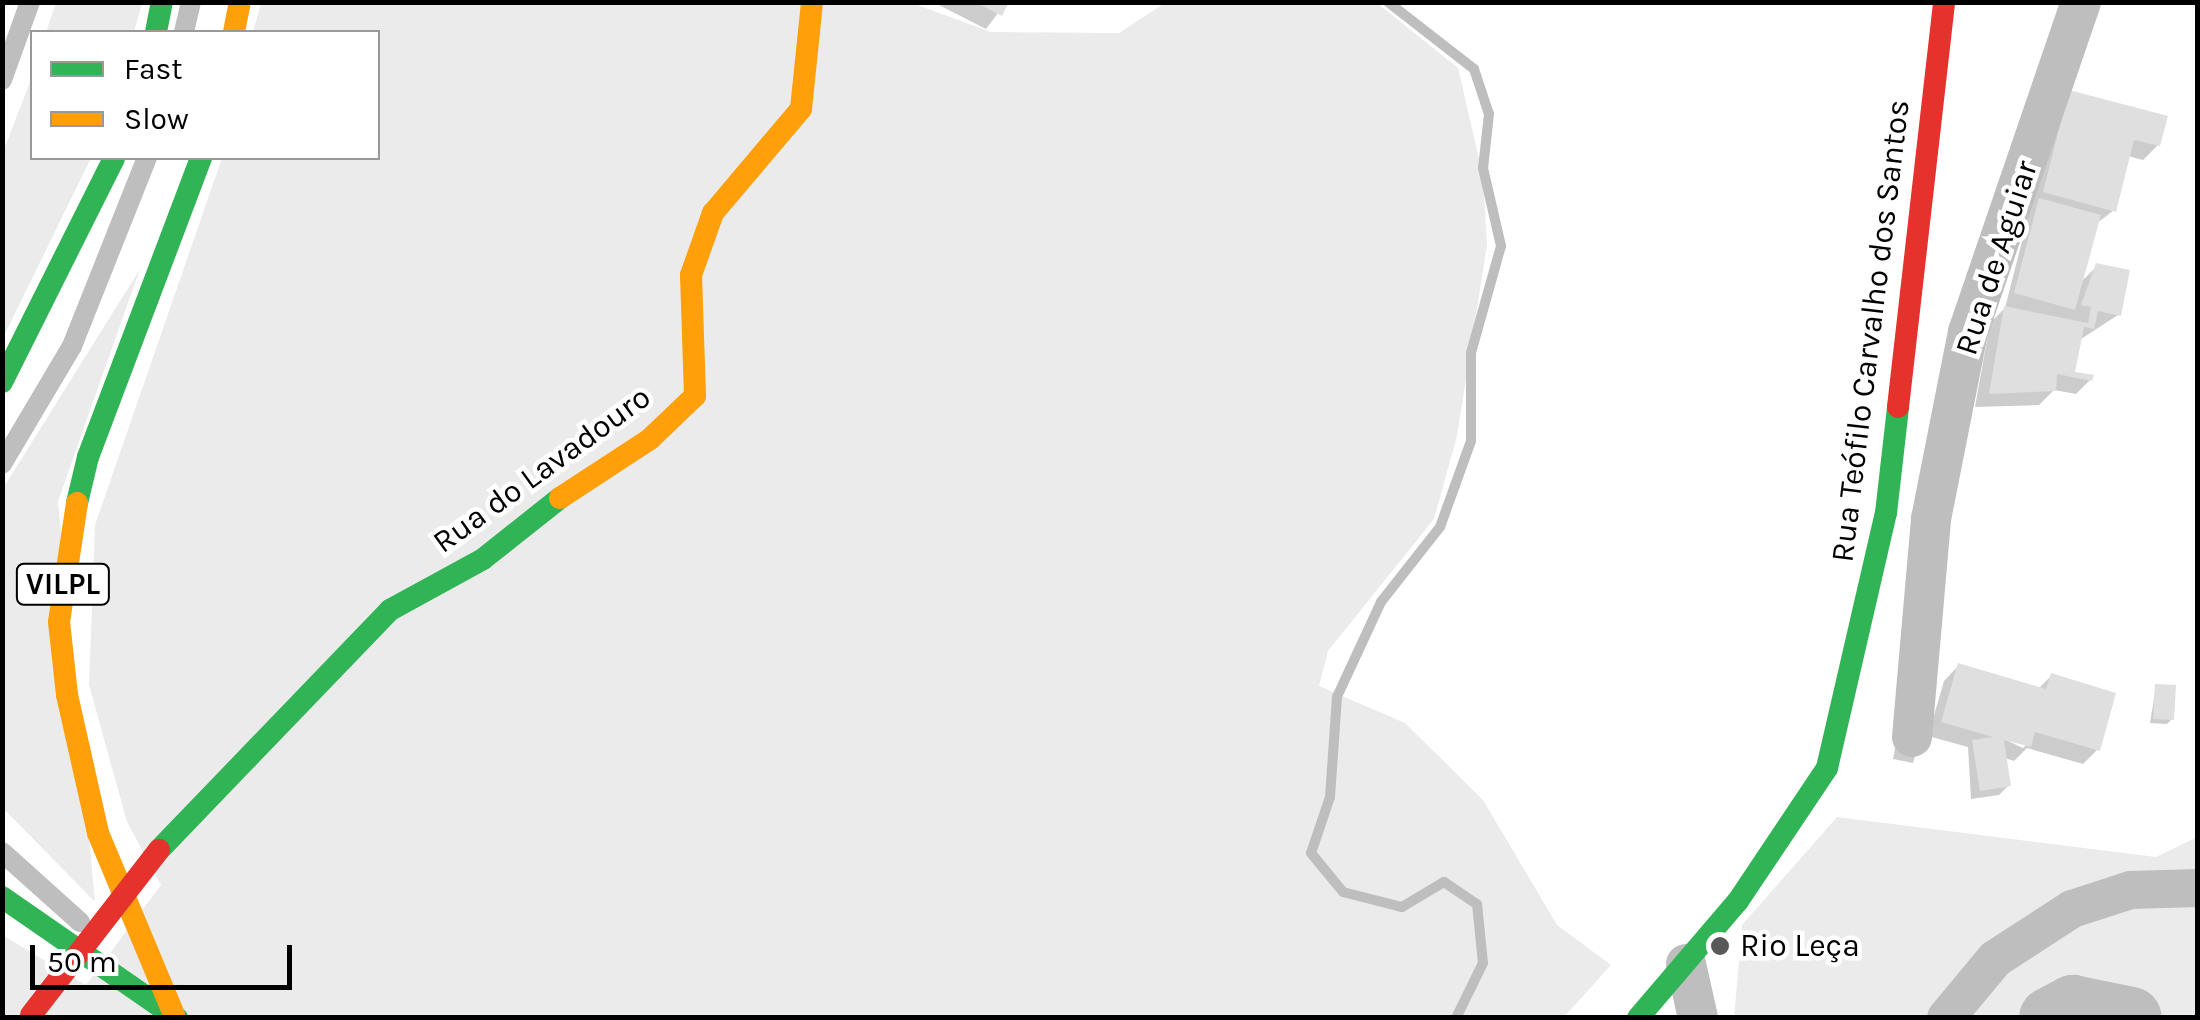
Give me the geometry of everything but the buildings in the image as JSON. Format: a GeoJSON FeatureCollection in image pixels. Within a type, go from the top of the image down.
{"type":"FeatureCollection","features":[{"type":"Feature","properties":{"kind":"main road"},"geometry":{"type":"LineString","coordinates":[[156,30],[162,2]]}},
{"type":"Feature","properties":{"kind":"main road"},"geometry":{"type":"LineString","coordinates":[[234,30],[240,2]]}},
{"type":"Feature","properties":{"kind":"main road","name":"Rua do Lavadouro"},"geometry":{"type":"LineString","coordinates":[[30,1016],[160,850],[390,610],[483,559],[573,488],[650,439],[695,396],[691,275],[713,213],[801,109],[812,2]]}},
{"type":"Feature","properties":{"kind":"main road","name":"Rua Teófilo Carvalho dos Santos"},"geometry":{"type":"LineString","coordinates":[[1638,1018],[1738,901],[1828,768],[1886,512],[1944,2]]}},
{"type":"Feature","properties":{"kind":"main road"},"geometry":{"type":"LineString","coordinates":[[2,382],[113,160]]}},
{"type":"Feature","properties":{"kind":"main road","name":"VILPL"},"geometry":{"type":"LineString","coordinates":[[175,1016],[98,832],[67,695],[60,622],[67,546],[88,457],[199,160]]}},
{"type":"Feature","properties":{"kind":"main road"},"geometry":{"type":"LineString","coordinates":[[2,896],[175,1016]]}},
{"type":"Feature","properties":{"kind":"street","name":"Rua de Aguiar"},"geometry":{"type":"LineString","coordinates":[[1912,737],[1931,520],[1968,332],[2081,2]]}},
{"type":"Feature","properties":{"kind":"street"},"geometry":{"type":"LineString","coordinates":[[1886,512],[1931,520]]}},
{"type":"Feature","properties":{"kind":"street"},"geometry":{"type":"LineString","coordinates":[[1686,964],[1698,1018]]}},
{"type":"Feature","properties":{"kind":"lane"},"geometry":{"type":"LineString","coordinates":[[2,80],[30,2]]}},
{"type":"Feature","properties":{"kind":"lane"},"geometry":{"type":"LineString","coordinates":[[184,30],[191,2]]}},
{"type":"Feature","properties":{"kind":"lane"},"geometry":{"type":"LineString","coordinates":[[2,464],[72,346],[146,160]]}},
{"type":"Feature","properties":{"kind":"lane"},"geometry":{"type":"LineString","coordinates":[[2,852],[175,1016]]}},
{"type":"Feature","properties":{"kind":"shaded area"},"geometry":{"type":"Polygon","coordinates":[[[909,2],[991,32],[1119,33],[1165,3],[1377,3],[1458,68],[1483,176],[1487,245],[1457,436],[1434,519],[1328,651],[1319,686],[1405,723],[1483,800],[1557,925],[1611,965],[1564,1017],[3,1017],[2,935],[86,985],[161,885],[127,822],[89,685],[95,525],[221,160],[380,160],[380,30],[254,30],[261,3],[909,2]]]}},
{"type":"Feature","properties":{"kind":"shaded area"},"geometry":{"type":"Polygon","coordinates":[[[56,3],[142,3],[135,30],[47,30],[56,3]]]}},
{"type":"Feature","properties":{"kind":"shaded area"},"geometry":{"type":"Polygon","coordinates":[[[30,82],[30,160],[90,160],[3,338],[3,152],[30,82]]]}},
{"type":"Feature","properties":{"kind":"shaded area"},"geometry":{"type":"Polygon","coordinates":[[[140,269],[58,501],[95,902],[3,808],[2,490],[140,269]]]}},
{"type":"Feature","properties":{"kind":"shaded area"},"geometry":{"type":"Polygon","coordinates":[[[1837,817],[2156,857],[2197,837],[2197,1017],[1734,1018],[1742,925],[1837,817]]]}},
{"type":"Feature","properties":{"kind":"waterway"},"geometry":{"type":"LineString","coordinates":[[1388,2],[1474,69],[1489,114],[1483,168],[1501,246],[1471,353],[1471,441],[1440,527],[1381,602],[1337,697],[1330,797],[1311,853],[1343,892],[1402,907],[1444,882],[1477,904],[1483,963],[1456,1018]]}},
{"type":"Feature","properties":{"kind":"waterway"},"geometry":{"type":"LineString","coordinates":[[1946,1018],[1995,959],[2072,909],[2131,890],[2198,888]]}},
{"type":"Feature","properties":{"kind":"waterway","name":"Rio Leça"},"geometry":{"type":"LineString","coordinates":[[2050,1018],[2073,1006],[2131,1018]]}},
{"type":"Feature","properties":{"kind":"traffic: fast"},"geometry":{"type":"LineString","coordinates":[[156,30],[162,2]]}},
{"type":"Feature","properties":{"kind":"traffic: fast"},"geometry":{"type":"LineString","coordinates":[[2,382],[113,160]]}},
{"type":"Feature","properties":{"kind":"traffic: fast"},"geometry":{"type":"LineString","coordinates":[[77,503],[88,457],[200,160]]}},
{"type":"Feature","properties":{"kind":"traffic: fast"},"geometry":{"type":"LineString","coordinates":[[1638,1018],[1738,901],[1827,768],[1886,513],[1898,407]]}},
{"type":"Feature","properties":{"kind":"traffic: fast"},"geometry":{"type":"LineString","coordinates":[[159,850],[390,610],[483,559],[560,498]]}},
{"type":"Feature","properties":{"kind":"traffic: fast"},"geometry":{"type":"LineString","coordinates":[[2,897],[177,1018]]}},
{"type":"Feature","properties":{"kind":"traffic: slow"},"geometry":{"type":"LineString","coordinates":[[234,30],[240,2]]}},
{"type":"Feature","properties":{"kind":"traffic: slow"},"geometry":{"type":"LineString","coordinates":[[560,498],[650,439],[695,396],[691,275],[713,213],[801,109],[812,2]]}},
{"type":"Feature","properties":{"kind":"traffic: slow"},"geometry":{"type":"LineString","coordinates":[[77,503],[59,622],[67,695],[98,833],[174,1015]]}},
{"type":"Feature","properties":{"kind":"traffic: jam"},"geometry":{"type":"LineString","coordinates":[[1898,407],[1944,2]]}},
{"type":"Feature","properties":{"kind":"traffic: jam"},"geometry":{"type":"LineString","coordinates":[[31,1015],[159,850]]}},
{"type":"Feature","properties":{"kind":"place","name":"Rio Leça"},"geometry":{"type":"Point","coordinates":[1720,946]}}]}
